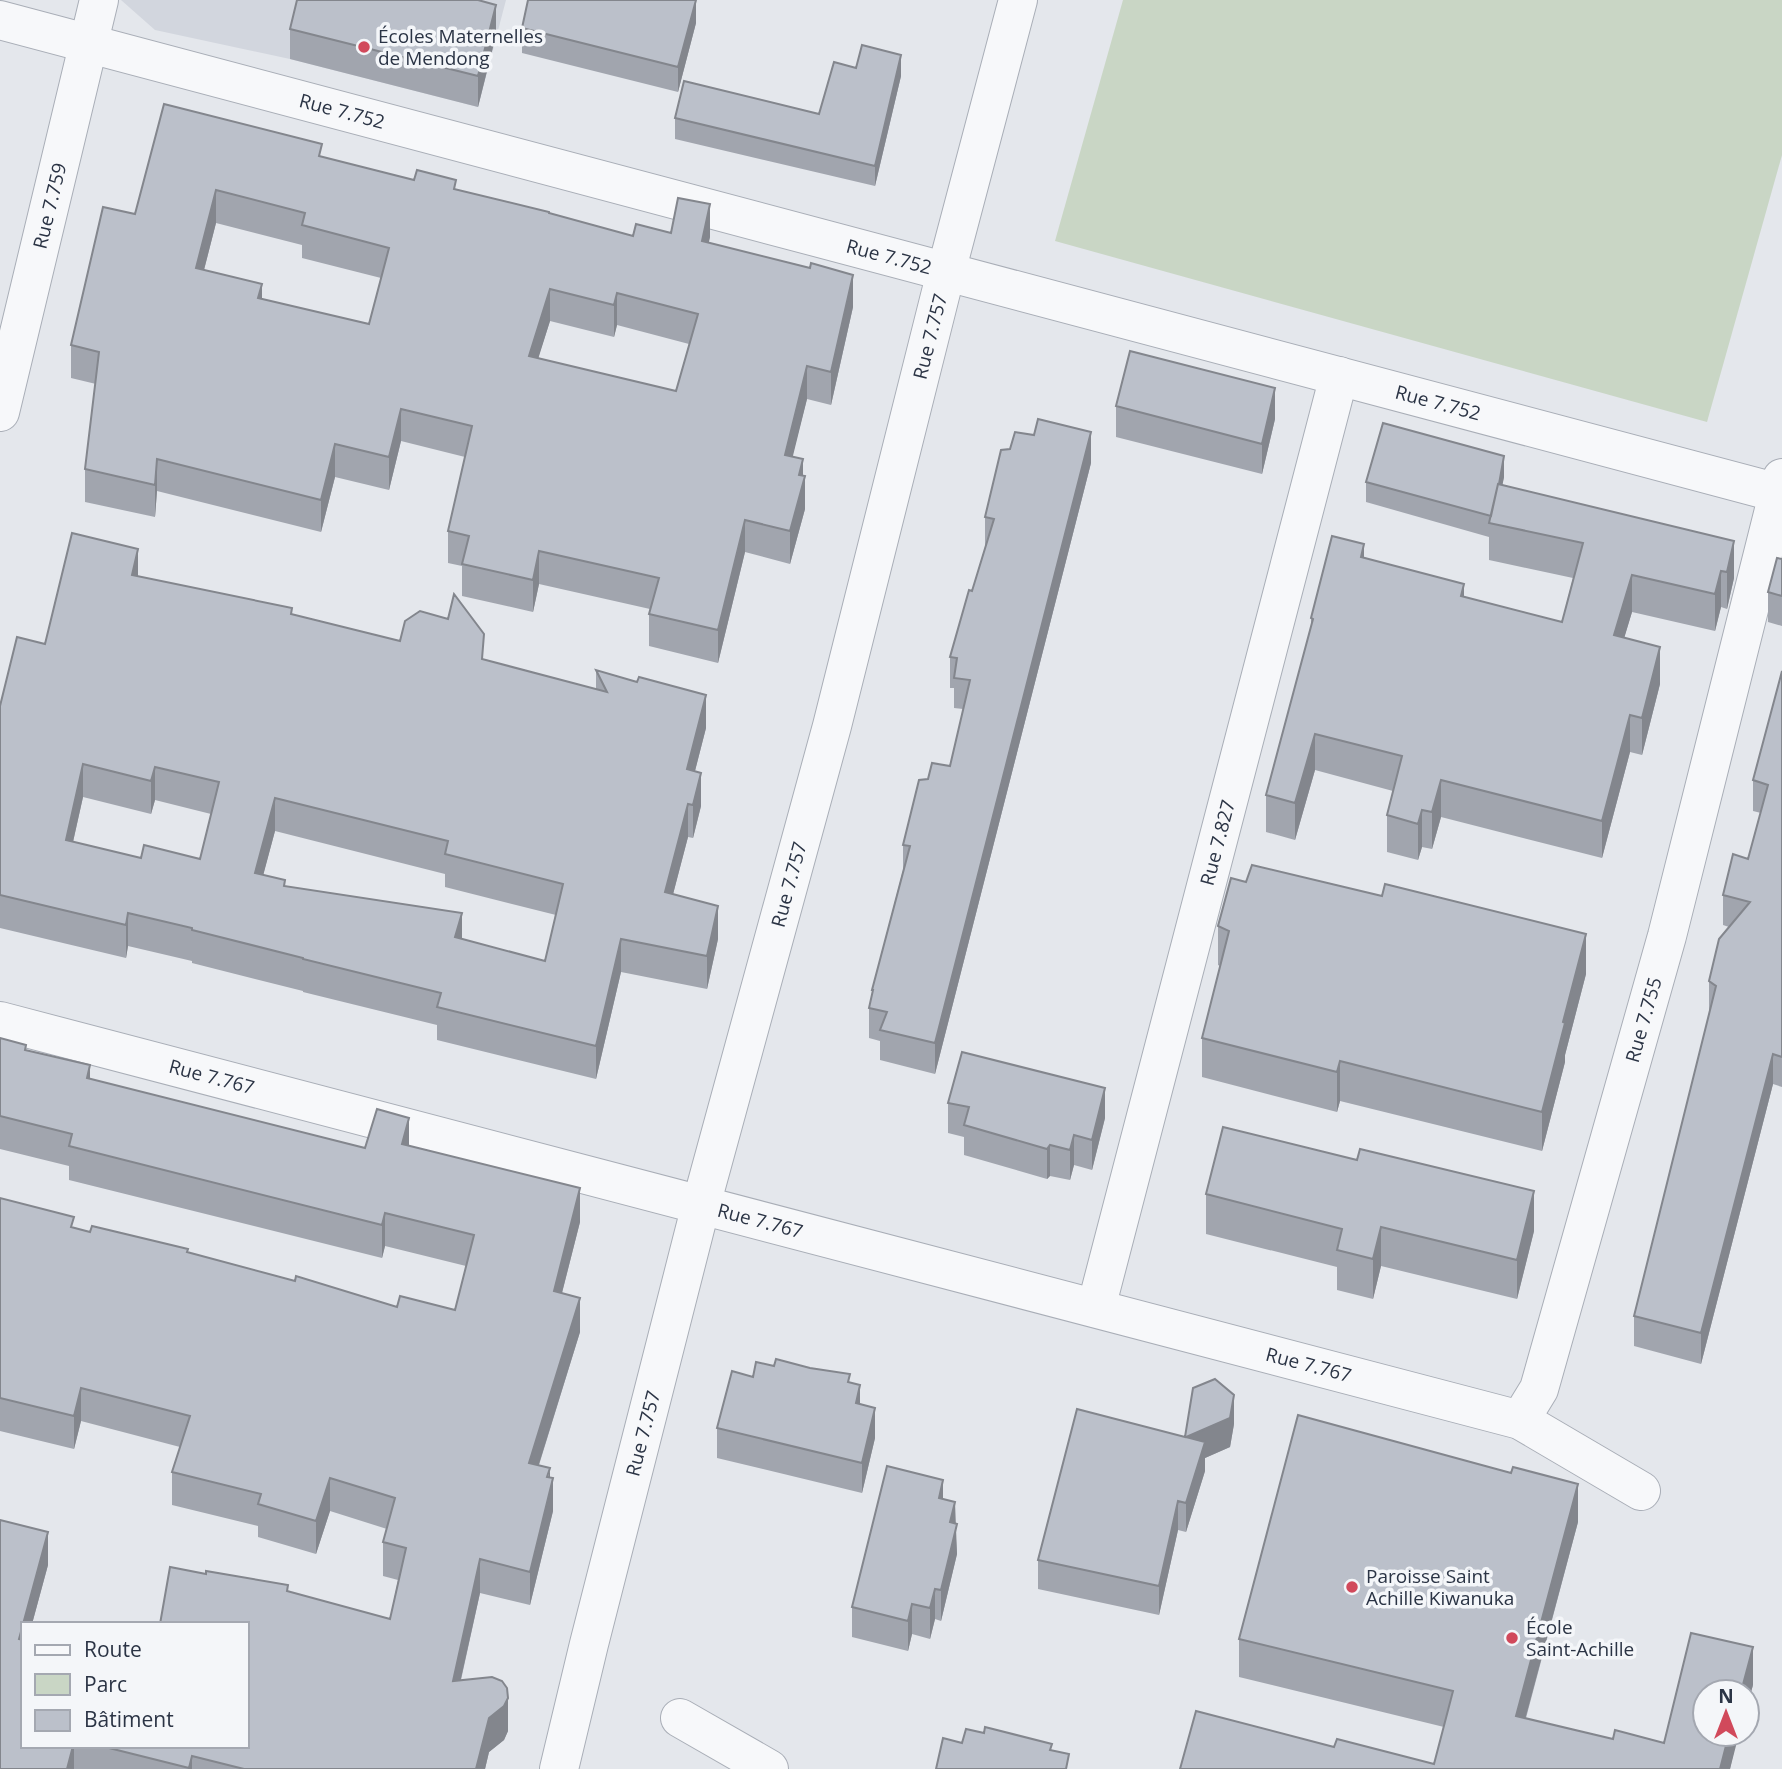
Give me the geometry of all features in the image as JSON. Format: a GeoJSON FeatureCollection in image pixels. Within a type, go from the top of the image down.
{"type":"FeatureCollection","features":[{"type":"Feature","properties":{"kind":"street","name":"Rue 7.759"},"geometry":{"type":"LineString","coordinates":[[0,411],[99,0]]}},
{"type":"Feature","properties":{"kind":"street","name":"Rue 7.757"},"geometry":{"type":"LineString","coordinates":[[559,1769],[701,1205],[832,726],[946,272],[1018,0]]}},
{"type":"Feature","properties":{"kind":"street","name":"Rue 7.752"},"geometry":{"type":"LineString","coordinates":[[0,20],[1339,376],[1780,486]]}},
{"type":"Feature","properties":{"kind":"street","name":"Rue 7.827"},"geometry":{"type":"LineString","coordinates":[[1096,1308],[1339,376]]}},
{"type":"Feature","properties":{"kind":"street","name":"Rue 7.755"},"geometry":{"type":"LineString","coordinates":[[1520,1420],[1539,1389],[1667,936],[1780,486]]}},
{"type":"Feature","properties":{"kind":"street","name":"Rue 7.767"},"geometry":{"type":"LineString","coordinates":[[0,1021],[1520,1420]]}},
{"type":"Feature","properties":{"kind":"street"},"geometry":{"type":"LineString","coordinates":[[1520,1420],[1641,1491]]}},
{"type":"Feature","properties":{"kind":"street"},"geometry":{"type":"LineString","coordinates":[[680,1718],[769,1769]]}},
{"type":"Feature","properties":{"kind":"shaded area","name":"Écoles Maternelles de Mendong"},"geometry":{"type":"Polygon","coordinates":[[[121,0],[506,0],[478,107],[290,59],[155,30],[121,0]]]}},
{"type":"Feature","properties":{"kind":"green space"},"geometry":{"type":"Polygon","coordinates":[[[1123,0],[1782,0],[1782,155],[1707,422],[1055,241],[1123,0]]]}},
{"type":"Feature","properties":{"kind":"building"},"geometry":{"type":"Polygon","coordinates":[[[297,0],[478,0],[496,5],[478,76],[290,29],[297,0]]]}},
{"type":"Feature","properties":{"kind":"building"},"geometry":{"type":"Polygon","coordinates":[[[528,0],[696,0],[678,67],[522,28],[528,0]]]}},
{"type":"Feature","properties":{"kind":"building"},"geometry":{"type":"Polygon","coordinates":[[[862,45],[901,55],[875,166],[675,118],[684,81],[819,114],[834,62],[856,68],[862,45]]]}},
{"type":"Feature","properties":{"kind":"building"},"geometry":{"type":"Polygon","coordinates":[[[164,104],[322,144],[319,156],[414,180],[417,170],[456,180],[454,189],[633,236],[636,224],[671,233],[678,198],[710,204],[702,241],[810,268],[811,263],[853,275],[831,372],[807,366],[785,455],[803,459],[799,475],[805,476],[790,531],[745,520],[718,630],[649,614],[659,578],[539,551],[533,580],[462,564],[469,536],[448,531],[472,426],[401,409],[389,457],[335,444],[321,500],[157,459],[155,485],[85,469],[99,352],[71,345],[103,207],[135,214],[164,104]],[[216,190],[196,268],[262,284],[258,298],[369,324],[389,248],[302,225],[305,213],[216,190]],[[550,289],[529,356],[676,391],[698,314],[617,293],[614,305],[550,289]]]}},
{"type":"Feature","properties":{"kind":"building"},"geometry":{"type":"Polygon","coordinates":[[[1130,351],[1275,388],[1262,444],[1116,406],[1130,351]]]}},
{"type":"Feature","properties":{"kind":"building"},"geometry":{"type":"Polygon","coordinates":[[[1038,419],[1091,432],[935,1043],[880,1030],[887,1012],[869,1008],[910,846],[903,845],[919,780],[928,779],[932,763],[950,766],[970,680],[954,678],[957,658],[950,657],[969,590],[972,591],[994,519],[985,517],[1001,450],[1010,449],[1015,432],[1034,435],[1038,419]]]}},
{"type":"Feature","properties":{"kind":"building"},"geometry":{"type":"Polygon","coordinates":[[[1383,423],[1504,456],[1491,516],[1366,482],[1383,423]]]}},
{"type":"Feature","properties":{"kind":"building"},"geometry":{"type":"Polygon","coordinates":[[[1498,484],[1734,541],[1727,572],[1721,571],[1715,594],[1632,575],[1614,635],[1660,647],[1642,718],[1630,715],[1602,821],[1441,780],[1432,812],[1422,810],[1418,824],[1387,815],[1402,756],[1315,734],[1295,803],[1266,795],[1332,536],[1364,544],[1361,557],[1464,584],[1461,596],[1562,622],[1583,543],[1489,523],[1498,484]]]}},
{"type":"Feature","properties":{"kind":"building"},"geometry":{"type":"Polygon","coordinates":[[[72,533],[138,549],[132,575],[292,608],[291,614],[400,641],[405,621],[420,611],[448,619],[454,594],[484,634],[482,659],[607,692],[596,670],[637,682],[639,677],[706,695],[687,769],[701,773],[693,805],[688,804],[665,892],[718,906],[707,956],[621,939],[596,1046],[437,1007],[441,993],[192,928],[128,913],[126,925],[0,895],[0,706],[17,637],[45,644],[72,533]],[[83,764],[66,840],[141,858],[144,845],[200,859],[219,782],[155,767],[151,781],[83,764]],[[275,798],[255,873],[285,880],[284,886],[462,913],[455,937],[545,961],[563,884],[445,854],[448,841],[275,798]]]}},
{"type":"Feature","properties":{"kind":"building"},"geometry":{"type":"Polygon","coordinates":[[[1777,558],[1782,559],[1782,596],[1768,592],[1777,558]]]}},
{"type":"Feature","properties":{"kind":"building"},"geometry":{"type":"Polygon","coordinates":[[[1782,671],[1782,1057],[1773,1054],[1701,1333],[1634,1316],[1716,986],[1709,981],[1719,939],[1750,902],[1723,895],[1733,854],[1748,859],[1768,785],[1753,780],[1782,671]]]}},
{"type":"Feature","properties":{"kind":"building"},"geometry":{"type":"Polygon","coordinates":[[[1252,865],[1382,896],[1385,884],[1586,934],[1542,1112],[1340,1061],[1337,1072],[1202,1038],[1229,931],[1218,926],[1231,878],[1246,882],[1252,865]]]}},
{"type":"Feature","properties":{"kind":"building"},"geometry":{"type":"Polygon","coordinates":[[[0,1038],[26,1045],[25,1050],[90,1065],[87,1078],[365,1148],[377,1109],[409,1118],[402,1144],[580,1188],[554,1291],[580,1298],[529,1463],[550,1468],[547,1477],[553,1478],[530,1572],[480,1559],[453,1681],[492,1677],[502,1681],[507,1688],[508,1698],[504,1706],[489,1718],[476,1769],[244,1769],[192,1756],[189,1768],[109,1748],[248,1748],[248,1622],[160,1622],[170,1567],[288,1585],[287,1591],[390,1619],[406,1548],[383,1542],[395,1498],[330,1478],[316,1521],[258,1504],[261,1494],[172,1472],[190,1416],[81,1388],[74,1416],[0,1398],[0,1198],[74,1217],[71,1227],[90,1232],[92,1226],[188,1249],[187,1252],[295,1281],[296,1276],[397,1307],[400,1296],[455,1310],[474,1235],[385,1213],[382,1225],[69,1146],[72,1134],[0,1116],[0,1038]]]}},
{"type":"Feature","properties":{"kind":"building"},"geometry":{"type":"Polygon","coordinates":[[[962,1052],[1105,1088],[1092,1140],[1074,1135],[1070,1150],[1050,1145],[1047,1149],[964,1125],[969,1107],[948,1103],[962,1052]]]}},
{"type":"Feature","properties":{"kind":"building"},"geometry":{"type":"Polygon","coordinates":[[[1223,1127],[1357,1160],[1360,1149],[1534,1191],[1517,1260],[1381,1227],[1373,1259],[1337,1250],[1342,1229],[1206,1194],[1223,1127]]]}},
{"type":"Feature","properties":{"kind":"building"},"geometry":{"type":"Polygon","coordinates":[[[776,1359],[850,1374],[848,1382],[860,1385],[856,1403],[875,1408],[862,1463],[717,1428],[732,1371],[753,1377],[756,1362],[774,1366],[776,1359]]]}},
{"type":"Feature","properties":{"kind":"building"},"geometry":{"type":"Polygon","coordinates":[[[1215,1379],[1234,1395],[1230,1418],[1186,1437],[1205,1442],[1186,1503],[1178,1501],[1159,1586],[1038,1560],[1077,1409],[1185,1437],[1193,1388],[1215,1379]]]}},
{"type":"Feature","properties":{"kind":"building"},"geometry":{"type":"Polygon","coordinates":[[[1298,1415],[1511,1473],[1513,1467],[1578,1484],[1516,1716],[1613,1739],[1615,1730],[1664,1743],[1691,1633],[1753,1647],[1745,1678],[1691,1678],[1691,1748],[1725,1748],[1720,1769],[1180,1769],[1196,1711],[1334,1747],[1337,1739],[1434,1764],[1453,1691],[1239,1639],[1298,1415]]]}},
{"type":"Feature","properties":{"kind":"building"},"geometry":{"type":"Polygon","coordinates":[[[887,1466],[943,1480],[939,1498],[955,1502],[950,1522],[957,1524],[941,1590],[935,1589],[930,1608],[912,1604],[908,1621],[852,1607],[887,1466]]]}},
{"type":"Feature","properties":{"kind":"building"},"geometry":{"type":"Polygon","coordinates":[[[0,1520],[48,1532],[24,1622],[21,1622],[21,1748],[72,1748],[67,1769],[0,1769],[0,1520]]]}},
{"type":"Feature","properties":{"kind":"building"},"geometry":{"type":"Polygon","coordinates":[[[985,1727],[1052,1744],[1050,1750],[1069,1754],[1066,1769],[936,1769],[943,1738],[962,1743],[966,1729],[984,1733],[985,1727]]]}},
{"type":"Feature","properties":{"kind":"place","name":"Écoles Maternelles de Mendong"},"geometry":{"type":"Point","coordinates":[364,47]}},
{"type":"Feature","properties":{"kind":"place","name":"Paroisse Saint Achille Kiwanuka"},"geometry":{"type":"Point","coordinates":[1352,1587]}},
{"type":"Feature","properties":{"kind":"place","name":"École Saint-Achille"},"geometry":{"type":"Point","coordinates":[1512,1638]}}]}
